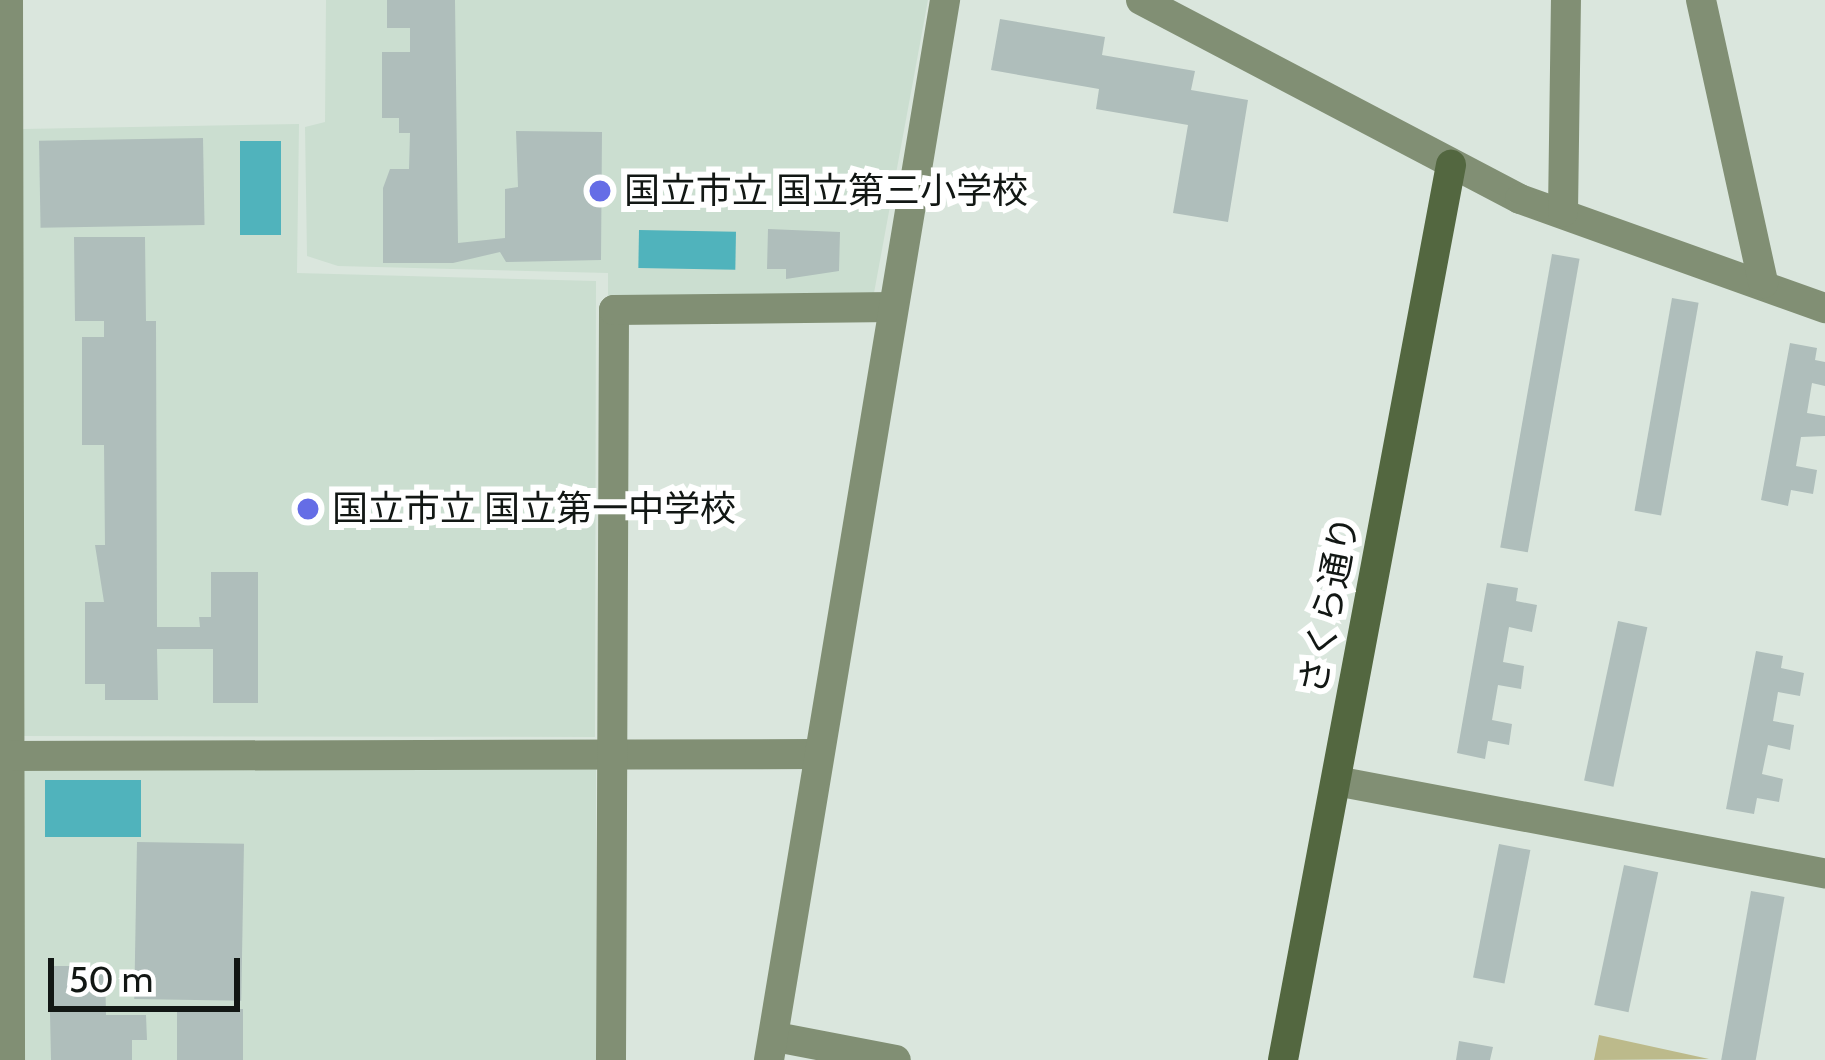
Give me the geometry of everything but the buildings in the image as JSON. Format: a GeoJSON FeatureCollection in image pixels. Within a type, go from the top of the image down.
{"type":"FeatureCollection","features":[{"type":"Feature","properties":{"kind":"street"},"geometry":{"type":"LineString","coordinates":[[8,0],[4,756],[10,1060]]}},
{"type":"Feature","properties":{"kind":"street"},"geometry":{"type":"LineString","coordinates":[[896,1060],[772,1048],[816,754],[945,0]]}},
{"type":"Feature","properties":{"kind":"street"},"geometry":{"type":"LineString","coordinates":[[1142,0],[1451,165],[1563,212],[1825,308]]}},
{"type":"Feature","properties":{"kind":"street"},"geometry":{"type":"LineString","coordinates":[[1563,212],[1566,0]]}},
{"type":"Feature","properties":{"kind":"street"},"geometry":{"type":"LineString","coordinates":[[1701,0],[1763,283]]}},
{"type":"Feature","properties":{"kind":"street","name":"さくら通り"},"geometry":{"type":"LineString","coordinates":[[1283,1060],[1451,165]]}},
{"type":"Feature","properties":{"kind":"street"},"geometry":{"type":"LineString","coordinates":[[611,1060],[614,310],[893,307]]}},
{"type":"Feature","properties":{"kind":"street"},"geometry":{"type":"LineString","coordinates":[[4,756],[816,754]]}},
{"type":"Feature","properties":{"kind":"street"},"geometry":{"type":"LineString","coordinates":[[1336,782],[1825,873]]}},
{"type":"Feature","properties":{"kind":"shaded area","name":"国立市立 国立第三小学校"},"geometry":{"type":"Polygon","coordinates":[[[326,0],[928,0],[874,293],[608,297],[608,273],[338,266],[307,256],[305,127],[325,122],[326,0]]]}},
{"type":"Feature","properties":{"kind":"shaded area","name":"国立市立 国立第一中学校"},"geometry":{"type":"Polygon","coordinates":[[[299,124],[297,273],[596,281],[595,737],[20,736],[23,129],[299,124]]]}},
{"type":"Feature","properties":{"kind":"shaded area"},"geometry":{"type":"Polygon","coordinates":[[[20,766],[596,766],[596,1060],[20,1060],[20,766]]]}},
{"type":"Feature","properties":{"kind":"shaded area"},"geometry":{"type":"Polygon","coordinates":[[[1599,1035],[1709,1059],[1594,1060],[1599,1035]]]}},
{"type":"Feature","properties":{"kind":"water"},"geometry":{"type":"Polygon","coordinates":[[[240,141],[281,141],[281,235],[240,235],[240,141]]]}},
{"type":"Feature","properties":{"kind":"water"},"geometry":{"type":"Polygon","coordinates":[[[639,230],[736,232],[735,270],[638,268],[639,230]]]}},
{"type":"Feature","properties":{"kind":"water"},"geometry":{"type":"Polygon","coordinates":[[[45,780],[141,780],[141,837],[45,837],[45,780]]]}},
{"type":"Feature","properties":{"kind":"place","name":"国立市立 国立第三小学校"},"geometry":{"type":"Point","coordinates":[600,191]}},
{"type":"Feature","properties":{"kind":"place","name":"国立市立 国立第一中学校"},"geometry":{"type":"Point","coordinates":[308,509]}}]}
